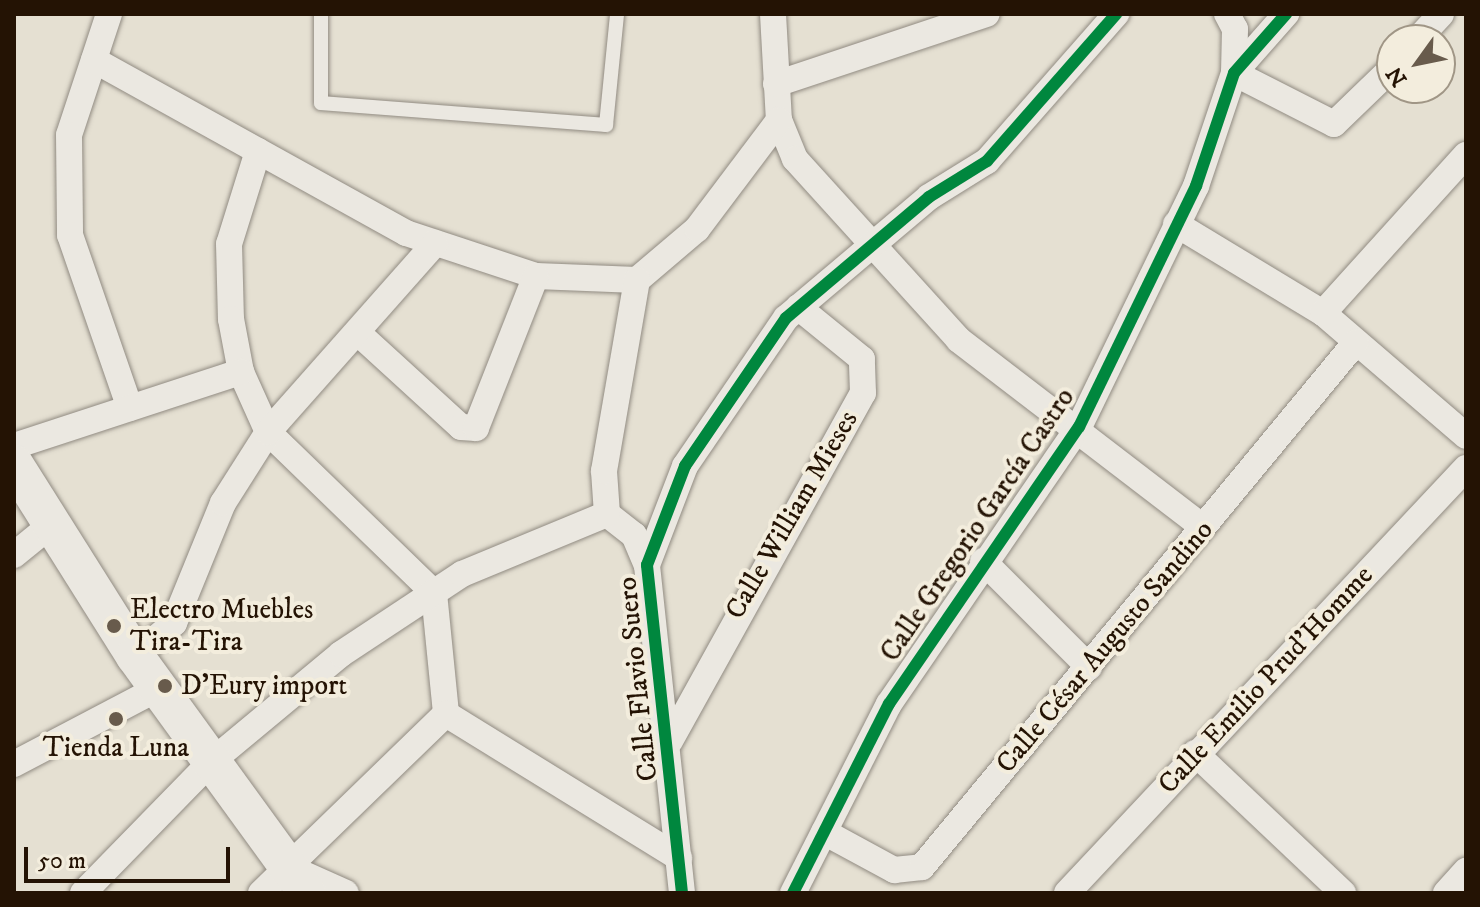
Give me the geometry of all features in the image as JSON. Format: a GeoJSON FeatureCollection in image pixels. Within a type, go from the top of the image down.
{"type":"FeatureCollection","features":[{"type":"Feature","properties":{"kind":"main road"},"geometry":{"type":"LineString","coordinates":[[14,464],[135,656],[298,880]]}},
{"type":"Feature","properties":{"kind":"street"},"geometry":{"type":"LineString","coordinates":[[109,14],[69,135],[70,235],[130,408]]}},
{"type":"Feature","properties":{"kind":"street"},"geometry":{"type":"LineString","coordinates":[[773,14],[779,120],[795,159],[868,247],[959,340],[1079,427],[1203,527]]}},
{"type":"Feature","properties":{"kind":"street"},"geometry":{"type":"LineString","coordinates":[[776,84],[987,14]]}},
{"type":"Feature","properties":{"kind":"street","name":"Calle Flavio Suero"},"geometry":{"type":"LineString","coordinates":[[682,893],[670,741],[647,565],[685,466],[798,307],[868,247],[987,161],[1116,14]]}},
{"type":"Feature","properties":{"kind":"street"},"geometry":{"type":"LineString","coordinates":[[1227,14],[1235,29],[1234,73],[1337,125],[1376,85]]}},
{"type":"Feature","properties":{"kind":"street","name":"Calle Gregorio García Castro"},"geometry":{"type":"LineString","coordinates":[[793,893],[889,704],[983,561],[1079,427],[1218,132],[1234,73],[1286,14]]}},
{"type":"Feature","properties":{"kind":"street"},"geometry":{"type":"LineString","coordinates":[[94,60],[258,151],[435,243],[536,276],[637,280]]}},
{"type":"Feature","properties":{"kind":"street"},"geometry":{"type":"LineString","coordinates":[[647,565],[634,535],[607,514],[604,471],[637,280],[697,229],[779,120]]}},
{"type":"Feature","properties":{"kind":"street"},"geometry":{"type":"LineString","coordinates":[[258,151],[229,244],[241,372],[268,432],[434,593],[446,714],[298,880],[261,893]]}},
{"type":"Feature","properties":{"kind":"street"},"geometry":{"type":"LineString","coordinates":[[1323,313],[1466,155]]}},
{"type":"Feature","properties":{"kind":"street"},"geometry":{"type":"LineString","coordinates":[[1176,224],[1323,313],[1466,436]]}},
{"type":"Feature","properties":{"kind":"street"},"geometry":{"type":"LineString","coordinates":[[135,656],[174,623],[223,503],[268,432],[435,243]]}},
{"type":"Feature","properties":{"kind":"street"},"geometry":{"type":"LineString","coordinates":[[358,333],[461,427],[476,428],[536,276]]}},
{"type":"Feature","properties":{"kind":"street","name":"Calle William Mieses"},"geometry":{"type":"LineString","coordinates":[[670,741],[863,393],[862,359],[798,307]]}},
{"type":"Feature","properties":{"kind":"street","name":"Calle César Augusto Sandino"},"geometry":{"type":"LineString","coordinates":[[824,832],[894,870],[922,867],[1356,342]]}},
{"type":"Feature","properties":{"kind":"street"},"geometry":{"type":"LineString","coordinates":[[14,446],[241,372]]}},
{"type":"Feature","properties":{"kind":"street","name":"Calle Emilio Prud'Homme"},"geometry":{"type":"LineString","coordinates":[[1067,893],[1195,753],[1466,468]]}},
{"type":"Feature","properties":{"kind":"street"},"geometry":{"type":"LineString","coordinates":[[83,893],[211,762],[341,654],[434,593],[607,514]]}},
{"type":"Feature","properties":{"kind":"street"},"geometry":{"type":"LineString","coordinates":[[14,555],[52,524]]}},
{"type":"Feature","properties":{"kind":"street"},"geometry":{"type":"LineString","coordinates":[[983,561],[1089,667]]}},
{"type":"Feature","properties":{"kind":"street"},"geometry":{"type":"LineString","coordinates":[[14,764],[159,688]]}},
{"type":"Feature","properties":{"kind":"street"},"geometry":{"type":"LineString","coordinates":[[446,714],[679,858]]}},
{"type":"Feature","properties":{"kind":"street"},"geometry":{"type":"LineString","coordinates":[[1195,753],[1343,893]]}},
{"type":"Feature","properties":{"kind":"street"},"geometry":{"type":"LineString","coordinates":[[1446,893],[1466,871]]}},
{"type":"Feature","properties":{"kind":"street"},"geometry":{"type":"LineString","coordinates":[[298,880],[346,893]]}},
{"type":"Feature","properties":{"kind":"lane"},"geometry":{"type":"LineString","coordinates":[[321,14],[321,103],[606,125],[617,14]]}},
{"type":"Feature","properties":{"kind":"cycle path"},"geometry":{"type":"LineString","coordinates":[[682,893],[647,565],[685,466],[786,318],[929,197],[987,161],[1116,14]]}},
{"type":"Feature","properties":{"kind":"cycle path"},"geometry":{"type":"LineString","coordinates":[[793,893],[889,704],[1079,427],[1196,186],[1234,73],[1286,14]]}},
{"type":"Feature","properties":{"kind":"place","name":"Electro Muebles Tira-Tira"},"geometry":{"type":"Point","coordinates":[114,626]}},
{"type":"Feature","properties":{"kind":"place","name":"D’Eury import"},"geometry":{"type":"Point","coordinates":[165,686]}},
{"type":"Feature","properties":{"kind":"place","name":"Tienda Luna"},"geometry":{"type":"Point","coordinates":[116,719]}}]}
